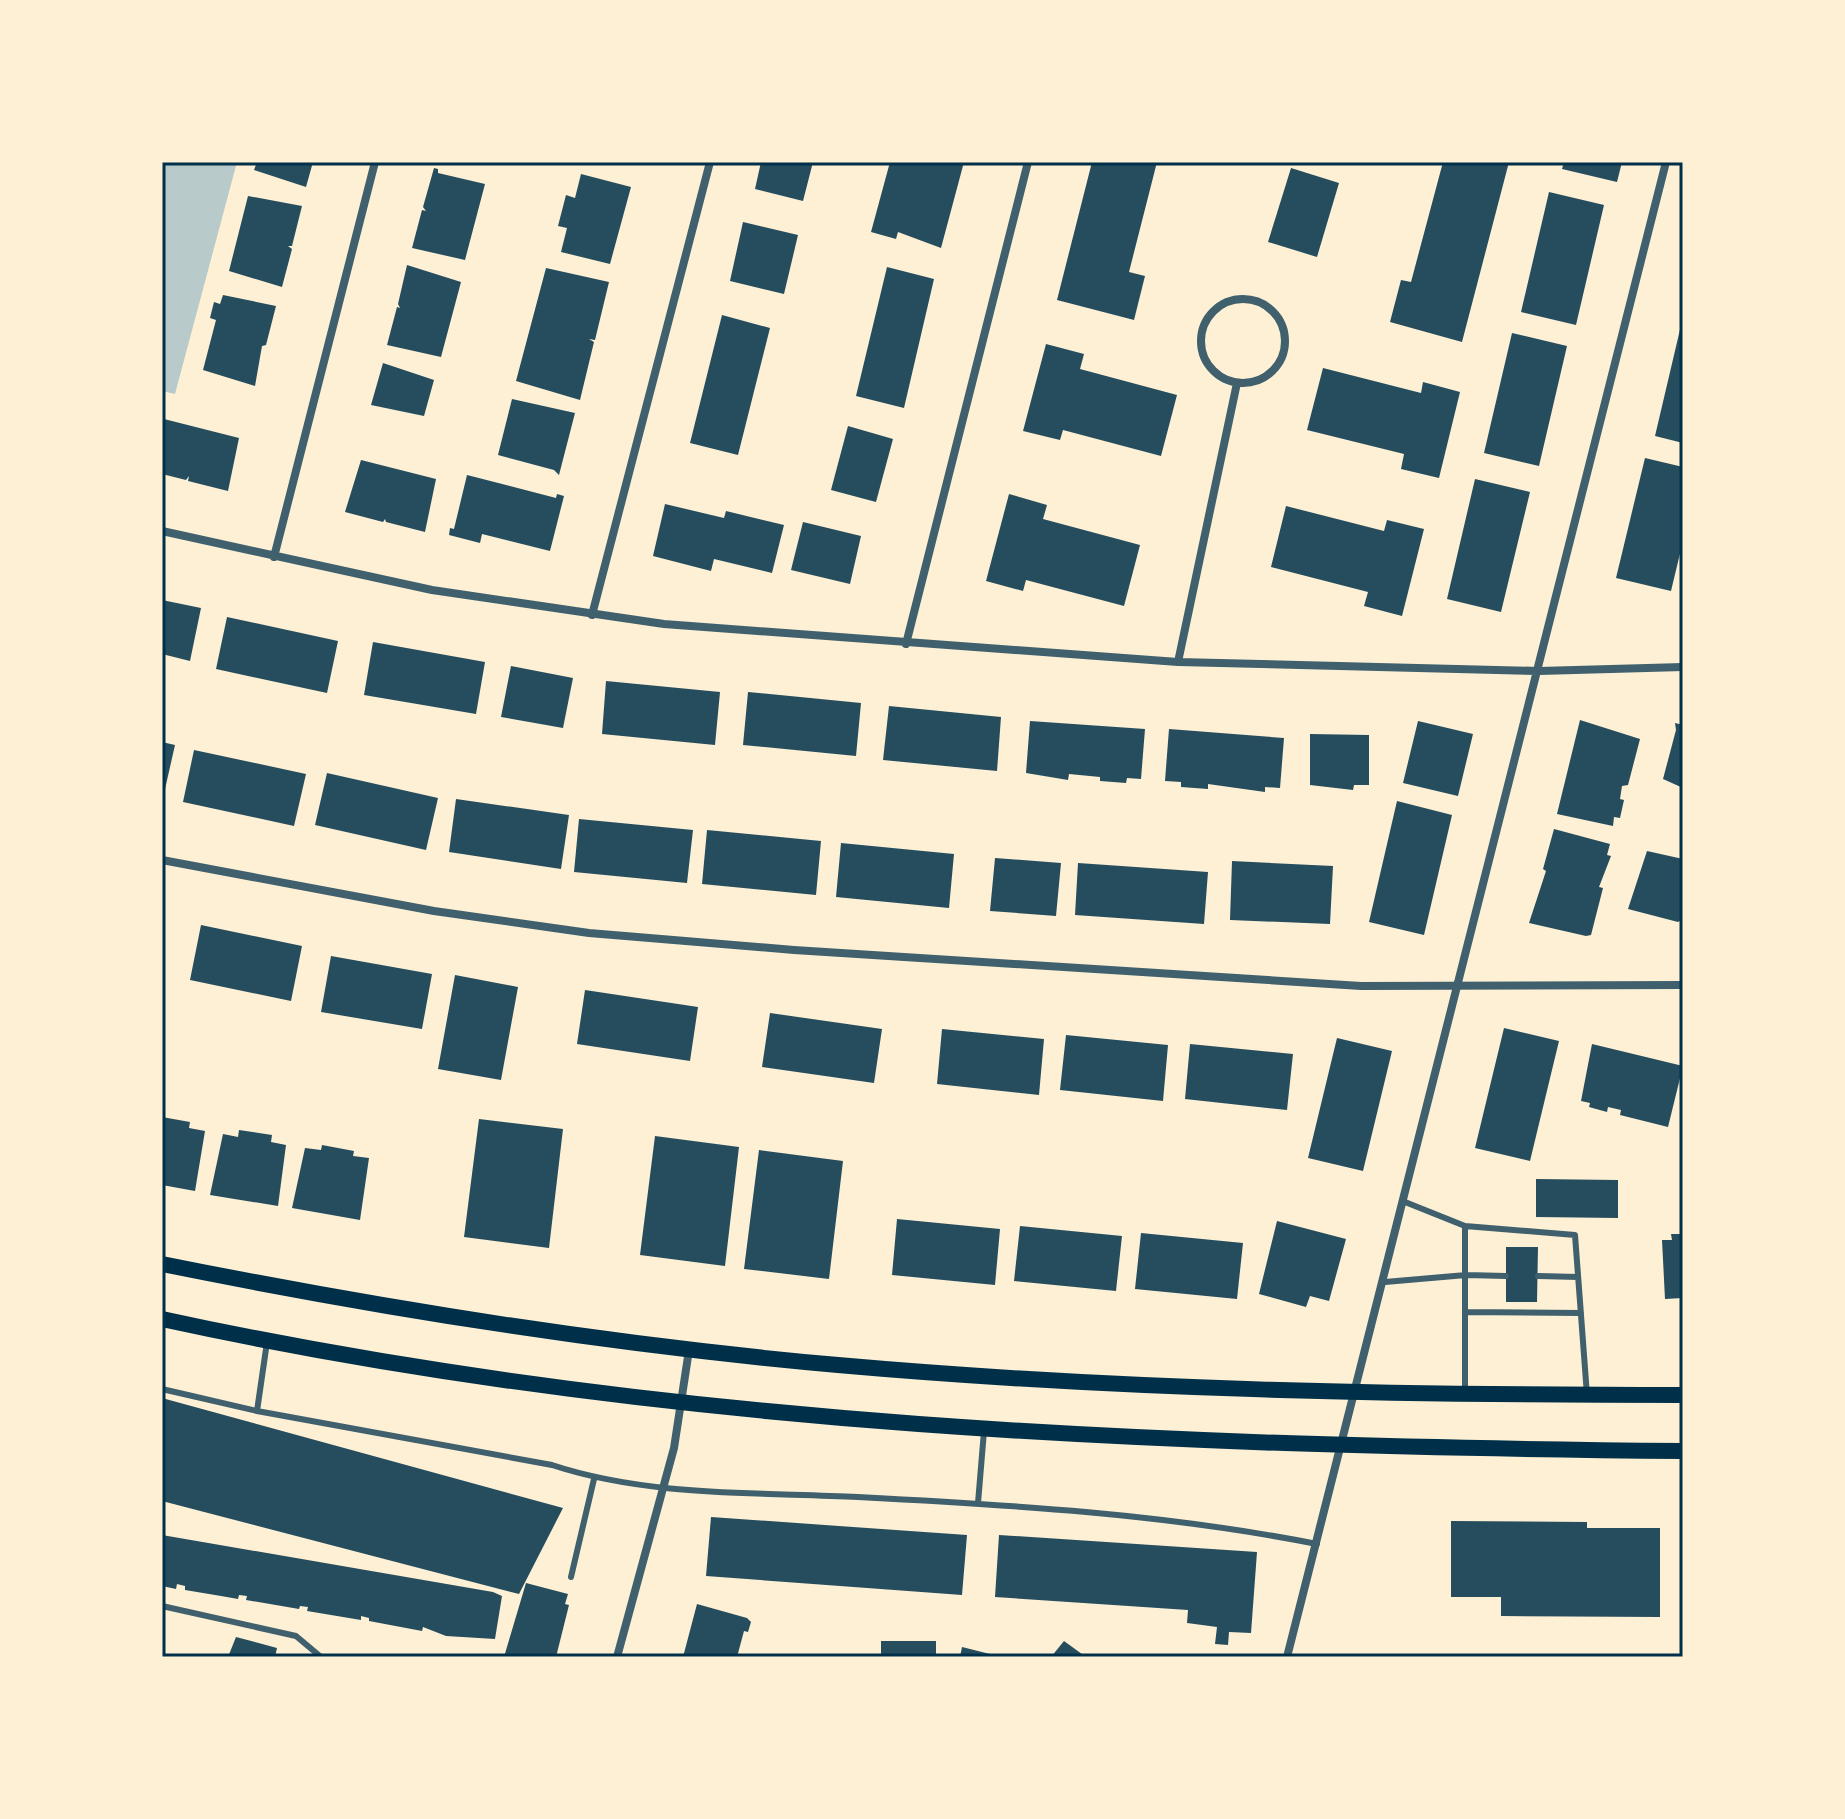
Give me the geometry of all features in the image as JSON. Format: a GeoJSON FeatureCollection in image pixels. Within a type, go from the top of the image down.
{"type":"FeatureCollection","features":[{"type":"Feature","properties":{"kind":"main road"},"geometry":{"type":"LineString","coordinates":[[162,1264],[460,1316],[690,1349],[1000,1376],[1355,1394],[1683,1395]]}},
{"type":"Feature","properties":{"kind":"main road"},"geometry":{"type":"LineString","coordinates":[[162,1319],[267,1342],[681,1404],[1131,1440],[1683,1451]]}},
{"type":"Feature","properties":{"kind":"street"},"geometry":{"type":"LineString","coordinates":[[274,557],[375,162]]}},
{"type":"Feature","properties":{"kind":"street"},"geometry":{"type":"LineString","coordinates":[[592,615],[710,162]]}},
{"type":"Feature","properties":{"kind":"street"},"geometry":{"type":"LineString","coordinates":[[906,644],[1028,162]]}},
{"type":"Feature","properties":{"kind":"street"},"geometry":{"type":"LineString","coordinates":[[1287,1657],[1385,1282],[1666,162]]}},
{"type":"Feature","properties":{"kind":"street"},"geometry":{"type":"LineString","coordinates":[[1247,298],[1272,310],[1280,320],[1285,346],[1281,359],[1263,378],[1237,383],[1223,379],[1203,357],[1202,329],[1219,305],[1247,298]]}},
{"type":"Feature","properties":{"kind":"street"},"geometry":{"type":"LineString","coordinates":[[1178,662],[1237,383]]}},
{"type":"Feature","properties":{"kind":"street"},"geometry":{"type":"LineString","coordinates":[[162,531],[432,590],[592,615],[906,644],[1178,662],[1539,671],[1683,667]]}},
{"type":"Feature","properties":{"kind":"street"},"geometry":{"type":"LineString","coordinates":[[162,860],[418,909],[589,933],[1017,965],[1361,986],[1683,985]]}},
{"type":"Feature","properties":{"kind":"street"},"geometry":{"type":"LineString","coordinates":[[617,1657],[663,1488],[690,1349]]}},
{"type":"Feature","properties":{"kind":"lane"},"geometry":{"type":"LineString","coordinates":[[1405,1202],[1465,1226],[1575,1235],[1587,1395]]}},
{"type":"Feature","properties":{"kind":"lane"},"geometry":{"type":"LineString","coordinates":[[1465,1226],[1465,1394]]}},
{"type":"Feature","properties":{"kind":"lane"},"geometry":{"type":"LineString","coordinates":[[1385,1282],[1466,1275],[1506,1276]]}},
{"type":"Feature","properties":{"kind":"lane"},"geometry":{"type":"LineString","coordinates":[[1538,1276],[1578,1277]]}},
{"type":"Feature","properties":{"kind":"lane"},"geometry":{"type":"LineString","coordinates":[[1466,1312],[1581,1313]]}},
{"type":"Feature","properties":{"kind":"lane"},"geometry":{"type":"LineString","coordinates":[[257,1411],[267,1342]]}},
{"type":"Feature","properties":{"kind":"lane"},"geometry":{"type":"LineString","coordinates":[[162,1389],[257,1411],[552,1465],[594,1479],[663,1488],[978,1503],[1252,1531],[1317,1544]]}},
{"type":"Feature","properties":{"kind":"lane"},"geometry":{"type":"LineString","coordinates":[[978,1503],[985,1428]]}},
{"type":"Feature","properties":{"kind":"lane"},"geometry":{"type":"LineString","coordinates":[[571,1577],[594,1479]]}},
{"type":"Feature","properties":{"kind":"lane"},"geometry":{"type":"LineString","coordinates":[[162,1606],[296,1636],[321,1657]]}},
{"type":"Feature","properties":{"kind":"shaded area"},"geometry":{"type":"Polygon","coordinates":[[[162,162],[237,162],[175,394],[162,391],[162,162]]]}},
{"type":"Feature","properties":{"kind":"building"},"geometry":{"type":"Polygon","coordinates":[[[257,162],[313,162],[306,187],[254,170],[257,162]]]}},
{"type":"Feature","properties":{"kind":"building"},"geometry":{"type":"Polygon","coordinates":[[[761,162],[813,162],[803,201],[755,189],[761,162]]]}},
{"type":"Feature","properties":{"kind":"building"},"geometry":{"type":"Polygon","coordinates":[[[890,162],[964,162],[941,248],[898,232],[896,239],[871,232],[890,162]]]}},
{"type":"Feature","properties":{"kind":"building"},"geometry":{"type":"Polygon","coordinates":[[[1092,162],[1157,162],[1129,272],[1145,276],[1134,320],[1057,300],[1092,162]]]}},
{"type":"Feature","properties":{"kind":"building"},"geometry":{"type":"Polygon","coordinates":[[[1443,162],[1509,162],[1462,342],[1390,322],[1401,280],[1411,282],[1443,162]]]}},
{"type":"Feature","properties":{"kind":"building"},"geometry":{"type":"Polygon","coordinates":[[[1564,162],[1622,162],[1617,182],[1562,169],[1564,162]]]}},
{"type":"Feature","properties":{"kind":"building"},"geometry":{"type":"Polygon","coordinates":[[[434,168],[438,169],[438,173],[485,184],[465,260],[412,248],[422,210],[426,211],[423,207],[434,168]]]}},
{"type":"Feature","properties":{"kind":"building"},"geometry":{"type":"Polygon","coordinates":[[[1291,168],[1339,183],[1317,257],[1268,242],[1291,168]]]}},
{"type":"Feature","properties":{"kind":"building"},"geometry":{"type":"Polygon","coordinates":[[[581,174],[631,187],[610,264],[561,252],[567,228],[558,226],[566,195],[575,198],[581,174]]]}},
{"type":"Feature","properties":{"kind":"building"},"geometry":{"type":"Polygon","coordinates":[[[1549,192],[1604,205],[1576,325],[1521,312],[1549,192]]]}},
{"type":"Feature","properties":{"kind":"building"},"geometry":{"type":"Polygon","coordinates":[[[248,196],[302,206],[292,246],[288,246],[292,249],[282,287],[229,271],[248,196]]]}},
{"type":"Feature","properties":{"kind":"building"},"geometry":{"type":"Polygon","coordinates":[[[743,222],[798,235],[784,294],[730,281],[743,222]]]}},
{"type":"Feature","properties":{"kind":"building"},"geometry":{"type":"Polygon","coordinates":[[[407,265],[461,282],[441,357],[387,345],[397,307],[400,308],[398,304],[407,265]]]}},
{"type":"Feature","properties":{"kind":"building"},"geometry":{"type":"Polygon","coordinates":[[[887,267],[934,279],[904,408],[856,396],[887,267]]]}},
{"type":"Feature","properties":{"kind":"building"},"geometry":{"type":"Polygon","coordinates":[[[546,268],[609,282],[595,340],[589,339],[594,342],[580,400],[516,381],[546,268]]]}},
{"type":"Feature","properties":{"kind":"building"},"geometry":{"type":"Polygon","coordinates":[[[223,295],[276,306],[266,345],[262,346],[255,386],[203,370],[216,320],[210,318],[214,302],[220,304],[223,295]]]}},
{"type":"Feature","properties":{"kind":"building"},"geometry":{"type":"Polygon","coordinates":[[[722,315],[770,328],[738,455],[690,443],[722,315]]]}},
{"type":"Feature","properties":{"kind":"building"},"geometry":{"type":"Polygon","coordinates":[[[1683,322],[1683,443],[1655,436],[1683,322]]]}},
{"type":"Feature","properties":{"kind":"building"},"geometry":{"type":"Polygon","coordinates":[[[1512,333],[1567,346],[1539,466],[1484,453],[1512,333]]]}},
{"type":"Feature","properties":{"kind":"building"},"geometry":{"type":"Polygon","coordinates":[[[1046,344],[1084,354],[1080,369],[1177,395],[1161,456],[1063,430],[1060,440],[1023,431],[1046,344]]]}},
{"type":"Feature","properties":{"kind":"building"},"geometry":{"type":"Polygon","coordinates":[[[383,363],[434,380],[424,416],[371,405],[383,363]]]}},
{"type":"Feature","properties":{"kind":"building"},"geometry":{"type":"Polygon","coordinates":[[[1323,368],[1421,393],[1423,382],[1460,392],[1439,478],[1401,469],[1404,454],[1307,430],[1323,368]]]}},
{"type":"Feature","properties":{"kind":"building"},"geometry":{"type":"Polygon","coordinates":[[[512,399],[575,413],[559,475],[554,470],[498,455],[512,399]]]}},
{"type":"Feature","properties":{"kind":"building"},"geometry":{"type":"Polygon","coordinates":[[[164,419],[239,438],[228,491],[188,481],[189,476],[186,480],[162,474],[164,419]]]}},
{"type":"Feature","properties":{"kind":"building"},"geometry":{"type":"Polygon","coordinates":[[[848,426],[893,439],[876,502],[831,490],[848,426]]]}},
{"type":"Feature","properties":{"kind":"building"},"geometry":{"type":"Polygon","coordinates":[[[1645,458],[1683,467],[1683,541],[1671,591],[1616,578],[1645,458]]]}},
{"type":"Feature","properties":{"kind":"building"},"geometry":{"type":"Polygon","coordinates":[[[361,460],[436,479],[425,532],[386,522],[385,519],[383,522],[345,512],[361,460]]]}},
{"type":"Feature","properties":{"kind":"building"},"geometry":{"type":"Polygon","coordinates":[[[467,475],[556,498],[557,494],[564,496],[550,551],[482,534],[480,543],[449,535],[450,528],[454,529],[467,475]]]}},
{"type":"Feature","properties":{"kind":"building"},"geometry":{"type":"Polygon","coordinates":[[[1475,479],[1530,492],[1501,612],[1447,599],[1475,479]]]}},
{"type":"Feature","properties":{"kind":"building"},"geometry":{"type":"Polygon","coordinates":[[[1009,494],[1047,505],[1043,519],[1140,545],[1124,606],[1026,580],[1023,591],[986,581],[1009,494]]]}},
{"type":"Feature","properties":{"kind":"building"},"geometry":{"type":"Polygon","coordinates":[[[665,504],[724,518],[726,511],[784,525],[772,573],[714,559],[711,571],[653,556],[665,504]]]}},
{"type":"Feature","properties":{"kind":"building"},"geometry":{"type":"Polygon","coordinates":[[[1286,506],[1384,531],[1387,520],[1424,529],[1402,616],[1364,606],[1368,592],[1271,567],[1286,506]]]}},
{"type":"Feature","properties":{"kind":"building"},"geometry":{"type":"Polygon","coordinates":[[[803,522],[861,536],[850,584],[791,570],[803,522]]]}},
{"type":"Feature","properties":{"kind":"building"},"geometry":{"type":"Polygon","coordinates":[[[162,600],[201,608],[190,661],[162,654],[162,600]]]}},
{"type":"Feature","properties":{"kind":"building"},"geometry":{"type":"Polygon","coordinates":[[[227,617],[338,641],[327,693],[216,669],[227,617]]]}},
{"type":"Feature","properties":{"kind":"building"},"geometry":{"type":"Polygon","coordinates":[[[373,642],[485,662],[476,714],[364,695],[373,642]]]}},
{"type":"Feature","properties":{"kind":"building"},"geometry":{"type":"Polygon","coordinates":[[[511,666],[573,678],[563,728],[501,717],[511,666]]]}},
{"type":"Feature","properties":{"kind":"building"},"geometry":{"type":"Polygon","coordinates":[[[606,681],[720,692],[715,745],[602,734],[606,681]]]}},
{"type":"Feature","properties":{"kind":"building"},"geometry":{"type":"Polygon","coordinates":[[[748,692],[861,703],[856,756],[743,745],[748,692]]]}},
{"type":"Feature","properties":{"kind":"building"},"geometry":{"type":"Polygon","coordinates":[[[889,706],[1001,717],[997,771],[883,760],[889,706]]]}},
{"type":"Feature","properties":{"kind":"building"},"geometry":{"type":"Polygon","coordinates":[[[1580,720],[1640,739],[1628,785],[1622,786],[1620,799],[1624,800],[1620,818],[1614,817],[1613,826],[1557,814],[1580,720]]]}},
{"type":"Feature","properties":{"kind":"building"},"geometry":{"type":"Polygon","coordinates":[[[1030,721],[1145,729],[1141,779],[1127,778],[1126,783],[1069,774],[1068,780],[1026,773],[1030,721]]]}},
{"type":"Feature","properties":{"kind":"building"},"geometry":{"type":"Polygon","coordinates":[[[1418,721],[1473,734],[1458,796],[1403,783],[1418,721]]]}},
{"type":"Feature","properties":{"kind":"building"},"geometry":{"type":"Polygon","coordinates":[[[1675,723],[1683,725],[1683,788],[1663,779],[1676,730],[1675,723]]]}},
{"type":"Feature","properties":{"kind":"building"},"geometry":{"type":"Polygon","coordinates":[[[1169,729],[1284,738],[1280,788],[1265,787],[1265,792],[1208,784],[1208,789],[1181,787],[1181,782],[1165,781],[1169,729]]]}},
{"type":"Feature","properties":{"kind":"building"},"geometry":{"type":"Polygon","coordinates":[[[1310,734],[1369,735],[1369,785],[1354,785],[1353,790],[1310,785],[1310,734]]]}},
{"type":"Feature","properties":{"kind":"building"},"geometry":{"type":"Polygon","coordinates":[[[162,742],[175,745],[163,798],[162,798],[162,742]]]}},
{"type":"Feature","properties":{"kind":"building"},"geometry":{"type":"Polygon","coordinates":[[[194,750],[306,774],[294,826],[183,802],[194,750]]]}},
{"type":"Feature","properties":{"kind":"building"},"geometry":{"type":"Polygon","coordinates":[[[327,773],[438,798],[426,850],[315,825],[327,773]]]}},
{"type":"Feature","properties":{"kind":"building"},"geometry":{"type":"Polygon","coordinates":[[[456,799],[569,815],[561,869],[449,852],[456,799]]]}},
{"type":"Feature","properties":{"kind":"building"},"geometry":{"type":"Polygon","coordinates":[[[1397,801],[1452,815],[1424,935],[1369,922],[1397,801]]]}},
{"type":"Feature","properties":{"kind":"building"},"geometry":{"type":"Polygon","coordinates":[[[579,819],[693,830],[687,883],[574,872],[579,819]]]}},
{"type":"Feature","properties":{"kind":"building"},"geometry":{"type":"Polygon","coordinates":[[[1554,829],[1610,844],[1607,855],[1611,856],[1599,887],[1603,888],[1591,935],[1529,923],[1546,871],[1543,869],[1554,829]]]}},
{"type":"Feature","properties":{"kind":"building"},"geometry":{"type":"Polygon","coordinates":[[[707,830],[821,841],[816,895],[702,884],[707,830]]]}},
{"type":"Feature","properties":{"kind":"building"},"geometry":{"type":"Polygon","coordinates":[[[841,843],[954,854],[949,908],[836,897],[841,843]]]}},
{"type":"Feature","properties":{"kind":"building"},"geometry":{"type":"Polygon","coordinates":[[[1647,851],[1683,859],[1683,919],[1678,922],[1628,909],[1647,851]]]}},
{"type":"Feature","properties":{"kind":"building"},"geometry":{"type":"Polygon","coordinates":[[[995,858],[1061,863],[1056,916],[990,911],[995,858]]]}},
{"type":"Feature","properties":{"kind":"building"},"geometry":{"type":"Polygon","coordinates":[[[1232,861],[1333,866],[1330,924],[1230,920],[1232,861]]]}},
{"type":"Feature","properties":{"kind":"building"},"geometry":{"type":"Polygon","coordinates":[[[1078,863],[1208,872],[1204,924],[1075,915],[1078,863]]]}},
{"type":"Feature","properties":{"kind":"building"},"geometry":{"type":"Polygon","coordinates":[[[201,925],[302,946],[291,1001],[190,980],[201,925]]]}},
{"type":"Feature","properties":{"kind":"building"},"geometry":{"type":"Polygon","coordinates":[[[331,956],[432,974],[422,1029],[321,1012],[331,956]]]}},
{"type":"Feature","properties":{"kind":"building"},"geometry":{"type":"Polygon","coordinates":[[[455,975],[518,987],[501,1080],[438,1069],[455,975]]]}},
{"type":"Feature","properties":{"kind":"building"},"geometry":{"type":"Polygon","coordinates":[[[585,990],[698,1007],[690,1061],[577,1044],[585,990]]]}},
{"type":"Feature","properties":{"kind":"building"},"geometry":{"type":"Polygon","coordinates":[[[770,1013],[882,1029],[874,1083],[762,1067],[770,1013]]]}},
{"type":"Feature","properties":{"kind":"building"},"geometry":{"type":"Polygon","coordinates":[[[1504,1028],[1559,1041],[1530,1161],[1475,1148],[1504,1028]]]}},
{"type":"Feature","properties":{"kind":"building"},"geometry":{"type":"Polygon","coordinates":[[[942,1029],[1044,1039],[1039,1095],[937,1084],[942,1029]]]}},
{"type":"Feature","properties":{"kind":"building"},"geometry":{"type":"Polygon","coordinates":[[[1066,1035],[1168,1045],[1163,1101],[1060,1090],[1066,1035]]]}},
{"type":"Feature","properties":{"kind":"building"},"geometry":{"type":"Polygon","coordinates":[[[1337,1038],[1392,1051],[1363,1171],[1308,1158],[1337,1038]]]}},
{"type":"Feature","properties":{"kind":"building"},"geometry":{"type":"Polygon","coordinates":[[[1190,1044],[1293,1054],[1287,1110],[1185,1099],[1190,1044]]]}},
{"type":"Feature","properties":{"kind":"building"},"geometry":{"type":"Polygon","coordinates":[[[1592,1044],[1683,1066],[1668,1127],[1620,1115],[1621,1110],[1608,1107],[1607,1112],[1589,1107],[1590,1103],[1581,1101],[1592,1044]]]}},
{"type":"Feature","properties":{"kind":"building"},"geometry":{"type":"Polygon","coordinates":[[[162,1117],[190,1122],[189,1128],[205,1131],[195,1191],[162,1185],[162,1117]]]}},
{"type":"Feature","properties":{"kind":"building"},"geometry":{"type":"Polygon","coordinates":[[[479,1119],[563,1129],[549,1248],[464,1237],[479,1119]]]}},
{"type":"Feature","properties":{"kind":"building"},"geometry":{"type":"Polygon","coordinates":[[[239,1130],[272,1135],[271,1142],[286,1145],[278,1206],[210,1195],[223,1134],[238,1137],[239,1130]]]}},
{"type":"Feature","properties":{"kind":"building"},"geometry":{"type":"Polygon","coordinates":[[[655,1136],[739,1147],[725,1266],[640,1255],[655,1136]]]}},
{"type":"Feature","properties":{"kind":"building"},"geometry":{"type":"Polygon","coordinates":[[[322,1145],[354,1151],[353,1156],[369,1158],[360,1220],[292,1208],[305,1148],[321,1150],[322,1145]]]}},
{"type":"Feature","properties":{"kind":"building"},"geometry":{"type":"Polygon","coordinates":[[[759,1150],[843,1161],[829,1279],[744,1269],[759,1150]]]}},
{"type":"Feature","properties":{"kind":"building"},"geometry":{"type":"Polygon","coordinates":[[[1536,1179],[1618,1180],[1618,1218],[1536,1217],[1536,1179]]]}},
{"type":"Feature","properties":{"kind":"building"},"geometry":{"type":"Polygon","coordinates":[[[897,1219],[1000,1229],[995,1285],[892,1275],[897,1219]]]}},
{"type":"Feature","properties":{"kind":"building"},"geometry":{"type":"Polygon","coordinates":[[[1277,1221],[1346,1239],[1329,1301],[1310,1296],[1306,1307],[1259,1294],[1277,1221]]]}},
{"type":"Feature","properties":{"kind":"building"},"geometry":{"type":"Polygon","coordinates":[[[1020,1226],[1122,1236],[1116,1291],[1014,1281],[1020,1226]]]}},
{"type":"Feature","properties":{"kind":"building"},"geometry":{"type":"Polygon","coordinates":[[[1141,1233],[1243,1243],[1237,1299],[1135,1289],[1141,1233]]]}},
{"type":"Feature","properties":{"kind":"building"},"geometry":{"type":"Polygon","coordinates":[[[1671,1234],[1683,1234],[1683,1298],[1665,1299],[1662,1240],[1672,1240],[1671,1234]]]}},
{"type":"Feature","properties":{"kind":"building"},"geometry":{"type":"Polygon","coordinates":[[[1506,1247],[1538,1247],[1537,1302],[1506,1302],[1506,1247]]]}},
{"type":"Feature","properties":{"kind":"building"},"geometry":{"type":"Polygon","coordinates":[[[162,1398],[563,1508],[519,1594],[162,1501],[162,1398]]]}},
{"type":"Feature","properties":{"kind":"building"},"geometry":{"type":"Polygon","coordinates":[[[711,1517],[967,1535],[962,1595],[706,1576],[711,1517]]]}},
{"type":"Feature","properties":{"kind":"building"},"geometry":{"type":"Polygon","coordinates":[[[1451,1521],[1587,1522],[1587,1528],[1660,1528],[1660,1617],[1501,1616],[1501,1597],[1451,1597],[1451,1521]]]}},
{"type":"Feature","properties":{"kind":"building"},"geometry":{"type":"Polygon","coordinates":[[[162,1535],[493,1592],[502,1596],[495,1639],[446,1636],[423,1627],[422,1631],[369,1621],[369,1618],[361,1616],[361,1620],[307,1611],[308,1607],[300,1606],[299,1609],[246,1600],[247,1596],[239,1595],[238,1599],[185,1590],[185,1586],[177,1584],[176,1589],[162,1586],[162,1535]]]}},
{"type":"Feature","properties":{"kind":"building"},"geometry":{"type":"Polygon","coordinates":[[[999,1535],[1257,1552],[1251,1633],[1229,1632],[1228,1645],[1215,1644],[1217,1627],[1187,1623],[1188,1610],[995,1597],[999,1535]]]}},
{"type":"Feature","properties":{"kind":"building"},"geometry":{"type":"Polygon","coordinates":[[[526,1583],[568,1594],[565,1604],[569,1605],[556,1657],[504,1657],[526,1583]]]}},
{"type":"Feature","properties":{"kind":"building"},"geometry":{"type":"Polygon","coordinates":[[[697,1604],[747,1618],[751,1622],[748,1632],[744,1631],[737,1657],[683,1657],[697,1604]]]}},
{"type":"Feature","properties":{"kind":"building"},"geometry":{"type":"Polygon","coordinates":[[[236,1637],[277,1648],[275,1657],[228,1657],[236,1637]]]}},
{"type":"Feature","properties":{"kind":"building"},"geometry":{"type":"Polygon","coordinates":[[[881,1641],[936,1641],[936,1657],[881,1657],[881,1641]]]}},
{"type":"Feature","properties":{"kind":"building"},"geometry":{"type":"Polygon","coordinates":[[[1064,1641],[1086,1657],[1051,1657],[1064,1641]]]}},
{"type":"Feature","properties":{"kind":"building"},"geometry":{"type":"Polygon","coordinates":[[[962,1647],[998,1656],[998,1657],[960,1657],[962,1647]]]}}]}
